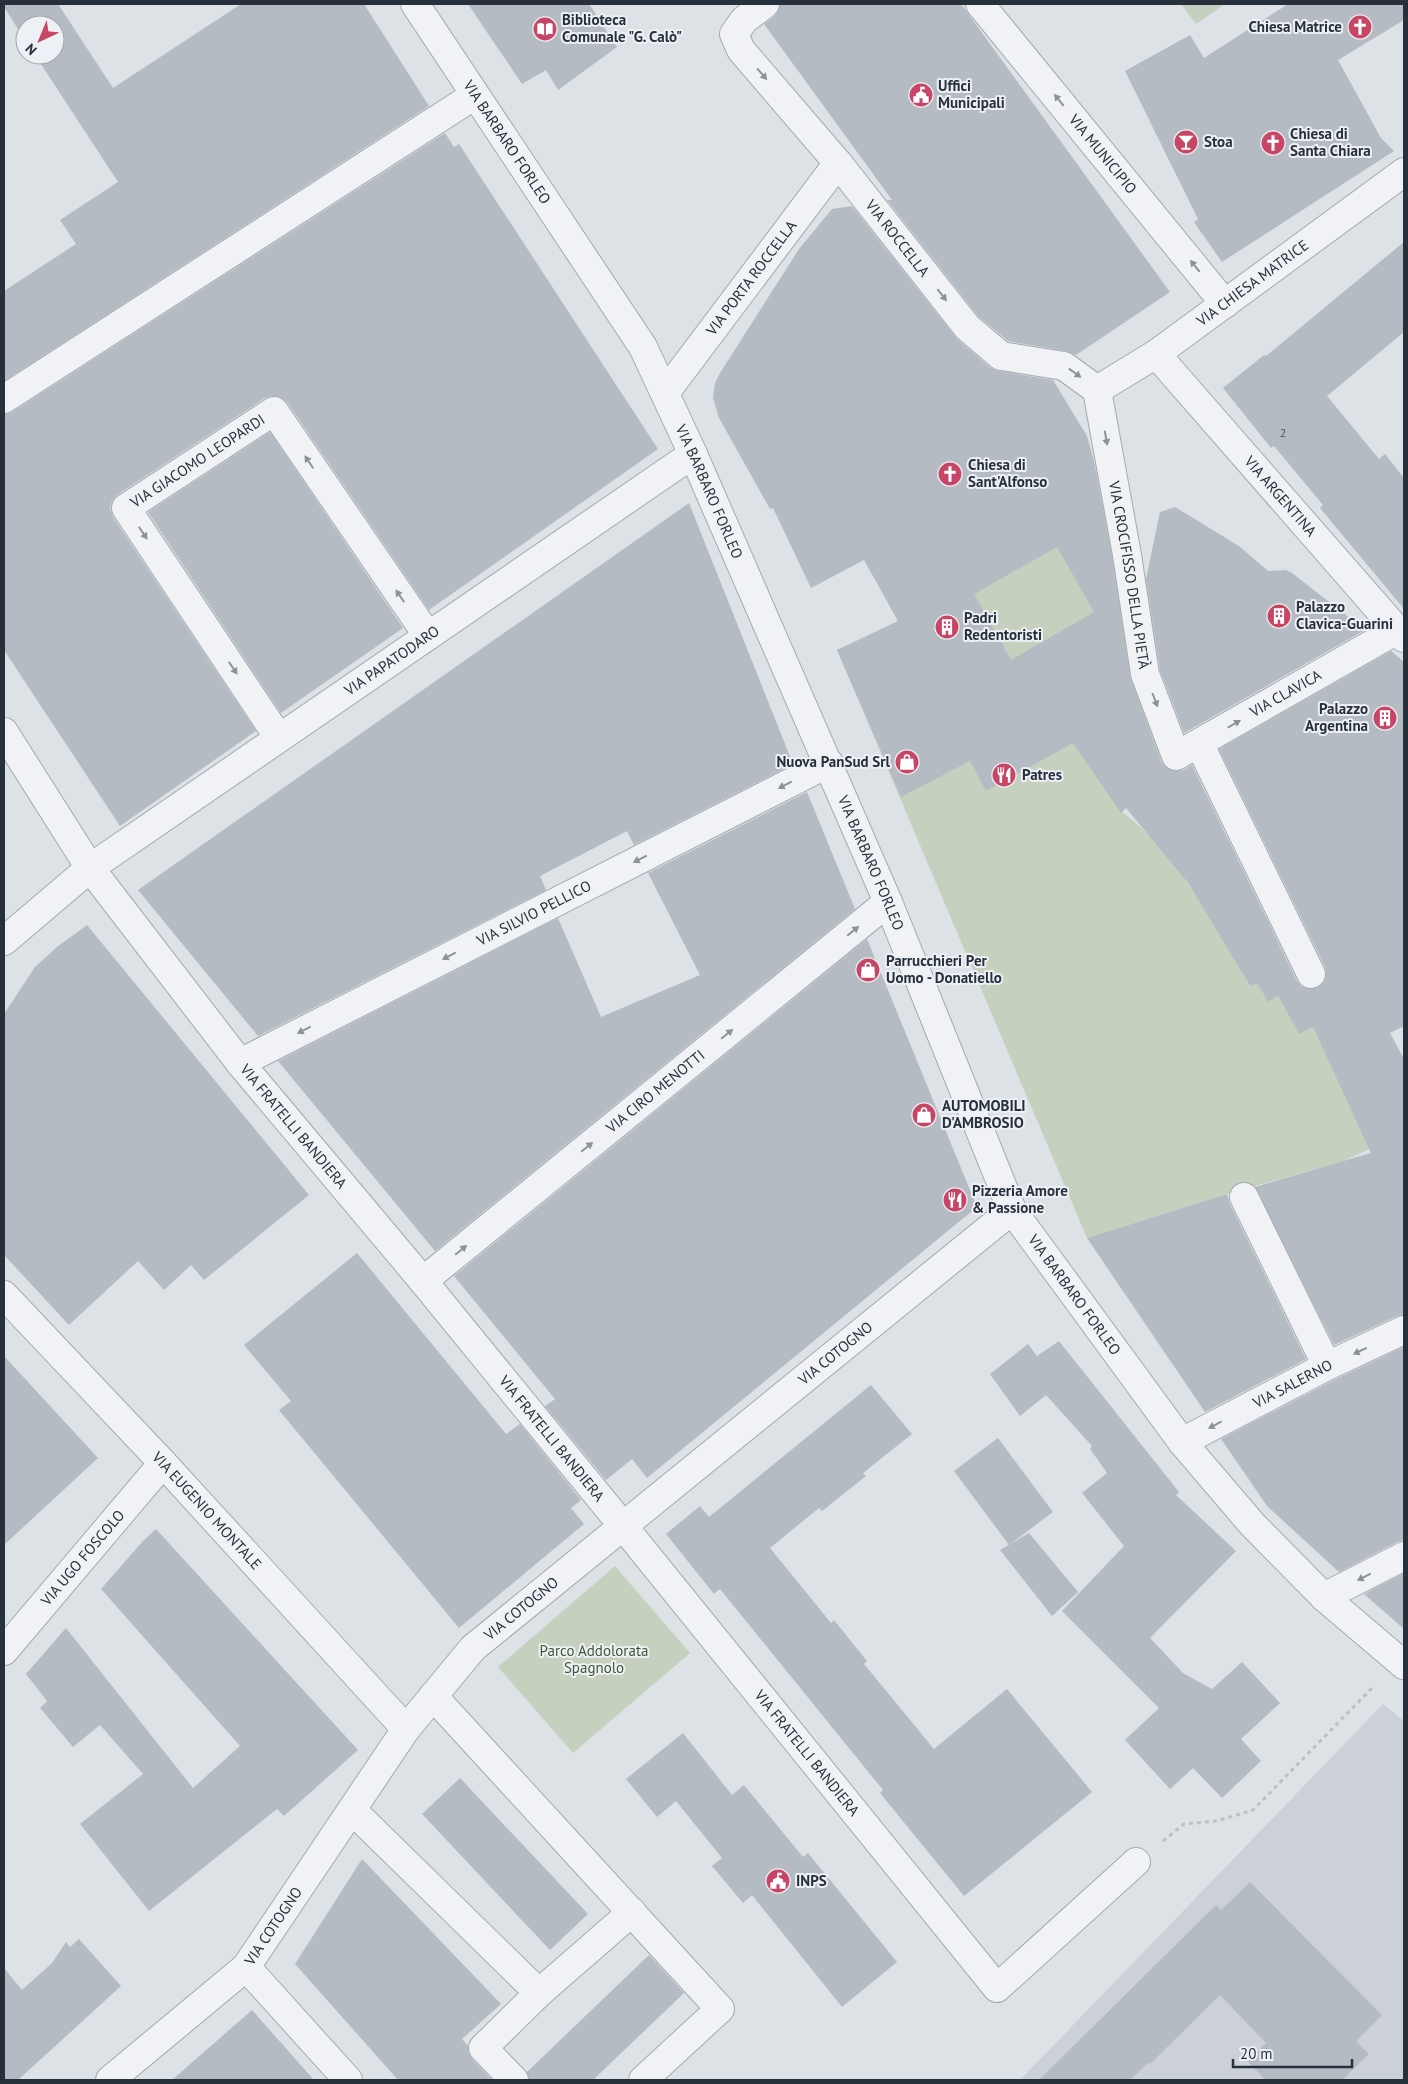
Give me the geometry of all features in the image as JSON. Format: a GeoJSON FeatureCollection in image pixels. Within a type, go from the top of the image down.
{"type":"FeatureCollection","features":[{"type":"Feature","properties":{"kind":"street","name":"VIA BARBARO FORLEO"},"geometry":{"type":"LineString","coordinates":[[415,4],[643,347],[693,454],[829,763],[888,902],[1012,1210],[1182,1442],[1252,1524],[1324,1597],[1401,1662]]}},
{"type":"Feature","properties":{"kind":"street","name":"VIA ROCCELLA"},"geometry":{"type":"LineString","coordinates":[[765,4],[744,20],[734,34],[741,50],[838,163],[967,327],[1001,356],[1064,366],[1098,390]]}},
{"type":"Feature","properties":{"kind":"street","name":"VIA MUNICIPIO"},"geometry":{"type":"LineString","coordinates":[[980,4],[1225,304]]}},
{"type":"Feature","properties":{"kind":"street"},"geometry":{"type":"LineString","coordinates":[[4,399],[475,95]]}},
{"type":"Feature","properties":{"kind":"street","name":"VIA PORTA ROCCELLA"},"geometry":{"type":"LineString","coordinates":[[665,393],[838,163]]}},
{"type":"Feature","properties":{"kind":"street","name":"VIA CHIESA MATRICE"},"geometry":{"type":"LineString","coordinates":[[1098,390],[1156,354],[1404,172]]}},
{"type":"Feature","properties":{"kind":"street","name":"VIA ARGENTINA"},"geometry":{"type":"LineString","coordinates":[[1156,354],[1401,634]]}},
{"type":"Feature","properties":{"kind":"street","name":"VIA CROCIFISSO DELLA PIETÀ"},"geometry":{"type":"LineString","coordinates":[[1098,390],[1127,555],[1145,674],[1311,974]]}},
{"type":"Feature","properties":{"kind":"street","name":"VIA GIACOMO LEOPARDI"},"geometry":{"type":"LineString","coordinates":[[279,738],[126,508],[274,411],[428,636]]}},
{"type":"Feature","properties":{"kind":"street","name":"VIA PAPATODARO"},"geometry":{"type":"LineString","coordinates":[[4,941],[90,868],[693,454]]}},
{"type":"Feature","properties":{"kind":"street","name":"VIA CLAVICA"},"geometry":{"type":"LineString","coordinates":[[1188,750],[1401,634]]}},
{"type":"Feature","properties":{"kind":"street","name":"VIA FRATELLI BANDIERA"},"geometry":{"type":"LineString","coordinates":[[4,732],[90,868],[240,1063],[423,1281],[624,1526],[997,1988],[1136,1862]]}},
{"type":"Feature","properties":{"kind":"street","name":"VIA SILVIO PELLICO"},"geometry":{"type":"LineString","coordinates":[[240,1063],[829,763]]}},
{"type":"Feature","properties":{"kind":"street","name":"VIA CIRO MENOTTI"},"geometry":{"type":"LineString","coordinates":[[423,1281],[888,902]]}},
{"type":"Feature","properties":{"kind":"street"},"geometry":{"type":"LineString","coordinates":[[1244,1197],[1327,1366]]}},
{"type":"Feature","properties":{"kind":"street","name":"VIA COTOGNO"},"geometry":{"type":"LineString","coordinates":[[110,2080],[246,1967],[406,1729],[473,1648],[1012,1210]]}},
{"type":"Feature","properties":{"kind":"street","name":"VIA EUGENIO MONTALE"},"geometry":{"type":"LineString","coordinates":[[4,1294],[406,1729]]}},
{"type":"Feature","properties":{"kind":"street","name":"VIA SALERNO"},"geometry":{"type":"LineString","coordinates":[[1182,1442],[1327,1366],[1404,1330]]}},
{"type":"Feature","properties":{"kind":"street","name":"VIA UGO FOSCOLO"},"geometry":{"type":"LineString","coordinates":[[4,1651],[162,1464]]}},
{"type":"Feature","properties":{"kind":"street"},"geometry":{"type":"LineString","coordinates":[[1324,1597],[1404,1556]]}},
{"type":"Feature","properties":{"kind":"street"},"geometry":{"type":"LineString","coordinates":[[433,1696],[720,2009],[643,2080]]}},
{"type":"Feature","properties":{"kind":"street"},"geometry":{"type":"LineString","coordinates":[[352,1810],[540,1993]]}},
{"type":"Feature","properties":{"kind":"street"},"geometry":{"type":"LineString","coordinates":[[514,2080],[483,2048],[540,1993],[632,1912]]}},
{"type":"Feature","properties":{"kind":"street"},"geometry":{"type":"LineString","coordinates":[[246,1967],[348,2080]]}},
{"type":"Feature","properties":{"kind":"path"},"geometry":{"type":"LineString","coordinates":[[1136,1862],[1184,1824],[1217,1821],[1253,1810],[1401,1662]]}},
{"type":"Feature","properties":{"kind":"shaded area"},"geometry":{"type":"Polygon","coordinates":[[[1383,1704],[1404,1721],[1404,2080],[1020,2080],[1383,1704]]]}},
{"type":"Feature","properties":{"kind":"green space"},"geometry":{"type":"Polygon","coordinates":[[[1181,4],[1225,4],[1196,24],[1181,4]]]}},
{"type":"Feature","properties":{"kind":"green space"},"geometry":{"type":"Polygon","coordinates":[[[1096,469],[1133,645],[1176,768],[1144,790],[1122,812],[1143,829],[1178,870],[1209,915],[1250,986],[1257,983],[1268,1002],[1278,996],[1299,1034],[1313,1027],[1371,1148],[1344,1161],[1227,1194],[1087,1238],[837,650],[847,645],[909,642],[882,591],[1078,477],[1096,469]]]}},
{"type":"Feature","properties":{"kind":"green space","name":"Parco Addolorata Spagnolo"},"geometry":{"type":"Polygon","coordinates":[[[615,1566],[690,1653],[573,1753],[498,1667],[615,1566]]]}},
{"type":"Feature","properties":{"kind":"building"},"geometry":{"type":"Polygon","coordinates":[[[4,4],[58,4],[113,88],[241,4],[364,4],[429,106],[4,381],[4,291],[76,244],[60,220],[118,182],[42,65],[65,65],[65,15],[15,15],[15,24],[4,4]]]}},
{"type":"Feature","properties":{"kind":"building","name":"Biblioteca Comunale \"G. Calò\""},"geometry":{"type":"Polygon","coordinates":[[[468,4],[589,4],[617,47],[558,90],[546,70],[522,84],[468,4]]]}},
{"type":"Feature","properties":{"kind":"building","name":"Uffici Municipali"},"geometry":{"type":"Polygon","coordinates":[[[780,4],[961,4],[1170,292],[1076,355],[1066,351],[1008,341],[978,316],[887,200],[892,200],[764,24],[775,16],[780,4]]]}},
{"type":"Feature","properties":{"kind":"building","name":"Chiesa di Santa Chiara"},"geometry":{"type":"Polygon","coordinates":[[[1288,4],[1404,4],[1404,20],[1338,60],[1381,138],[1394,151],[1222,262],[1194,222],[1198,219],[1125,71],[1190,35],[1204,58],[1288,4]]]}},
{"type":"Feature","properties":{"kind":"building"},"geometry":{"type":"Polygon","coordinates":[[[445,133],[454,147],[459,144],[658,449],[429,610],[287,402],[280,397],[265,398],[117,495],[112,501],[110,508],[113,517],[256,731],[120,826],[4,650],[4,414],[12,412],[445,133]]]}},
{"type":"Feature","properties":{"kind":"building"},"geometry":{"type":"Polygon","coordinates":[[[852,206],[957,339],[991,368],[998,371],[1053,380],[1087,436],[1094,461],[1112,558],[1130,677],[1161,762],[1166,768],[1175,771],[1183,770],[1192,765],[1297,981],[1302,987],[1309,989],[1317,988],[1324,983],[1326,976],[1325,967],[1219,749],[1391,651],[1404,662],[1404,1026],[1390,1033],[1404,1059],[1404,1315],[1397,1316],[1334,1345],[1255,1187],[1371,1153],[1313,1027],[1299,1034],[1278,996],[1268,1002],[1257,983],[1250,986],[1189,884],[1126,808],[1121,813],[1073,743],[986,791],[970,761],[901,797],[837,650],[898,621],[864,560],[811,588],[773,508],[770,509],[719,418],[713,398],[715,383],[720,373],[799,249],[832,209],[852,206]],[[1057,547],[974,594],[1011,660],[1094,612],[1057,547]]]}},
{"type":"Feature","properties":{"kind":"building"},"geometry":{"type":"Polygon","coordinates":[[[1404,242],[1404,332],[1327,396],[1379,459],[1385,454],[1404,478],[1404,609],[1320,508],[1323,505],[1274,446],[1271,448],[1223,388],[1264,355],[1266,356],[1404,242]]]}},
{"type":"Feature","properties":{"kind":"building"},"geometry":{"type":"Polygon","coordinates":[[[270,432],[403,628],[281,713],[148,512],[270,432]]]}},
{"type":"Feature","properties":{"kind":"building"},"geometry":{"type":"Polygon","coordinates":[[[689,503],[793,764],[634,845],[627,831],[540,876],[546,890],[258,1036],[138,890],[689,503]]]}},
{"type":"Feature","properties":{"kind":"building","name":"Palazzo Clavica-Guarini"},"geometry":{"type":"Polygon","coordinates":[[[1175,507],[1239,546],[1268,571],[1286,570],[1292,573],[1365,630],[1184,733],[1160,670],[1146,579],[1160,512],[1175,507]]]}},
{"type":"Feature","properties":{"kind":"building"},"geometry":{"type":"Polygon","coordinates":[[[807,792],[855,909],[435,1251],[278,1061],[558,918],[601,1017],[700,975],[648,873],[807,792]]]}},
{"type":"Feature","properties":{"kind":"building"},"geometry":{"type":"Polygon","coordinates":[[[87,925],[309,1195],[204,1280],[191,1265],[164,1290],[138,1261],[69,1325],[4,1255],[4,1014],[35,967],[57,947],[87,925]]]}},
{"type":"Feature","properties":{"kind":"building"},"geometry":{"type":"Polygon","coordinates":[[[867,939],[977,1207],[647,1478],[632,1459],[606,1480],[545,1406],[555,1399],[454,1276],[867,939]]]}},
{"type":"Feature","properties":{"kind":"building"},"geometry":{"type":"Polygon","coordinates":[[[1227,1194],[1230,1204],[1306,1359],[1205,1412],[1087,1238],[1227,1194]]]}},
{"type":"Feature","properties":{"kind":"building"},"geometry":{"type":"Polygon","coordinates":[[[357,1253],[506,1434],[520,1424],[581,1500],[571,1508],[584,1524],[459,1628],[279,1410],[291,1401],[244,1345],[357,1253]]]}},
{"type":"Feature","properties":{"kind":"building"},"geometry":{"type":"Polygon","coordinates":[[[1059,1341],[1179,1492],[1176,1495],[1236,1551],[1150,1638],[1183,1673],[1212,1689],[1242,1662],[1280,1703],[1241,1739],[1261,1761],[1222,1798],[1193,1768],[1170,1789],[1125,1740],[1159,1708],[1062,1611],[1124,1546],[1082,1493],[1107,1473],[1090,1449],[1092,1446],[1046,1395],[1020,1416],[990,1374],[1028,1344],[1037,1356],[1059,1341]]]}},
{"type":"Feature","properties":{"kind":"building"},"geometry":{"type":"Polygon","coordinates":[[[1404,1347],[1404,1540],[1339,1572],[1267,1506],[1221,1439],[1334,1380],[1404,1347]]]}},
{"type":"Feature","properties":{"kind":"building"},"geometry":{"type":"Polygon","coordinates":[[[4,1356],[98,1458],[4,1545],[4,1356]]]}},
{"type":"Feature","properties":{"kind":"building"},"geometry":{"type":"Polygon","coordinates":[[[871,1385],[912,1434],[863,1473],[866,1476],[822,1511],[819,1508],[770,1548],[831,1623],[834,1620],[867,1661],[864,1664],[934,1749],[1007,1689],[1092,1792],[964,1896],[880,1793],[883,1790],[720,1589],[714,1594],[666,1534],[700,1506],[709,1517],[871,1385]]]}},
{"type":"Feature","properties":{"kind":"building"},"geometry":{"type":"Polygon","coordinates":[[[998,1438],[1053,1512],[1009,1545],[954,1471],[998,1438]]]}},
{"type":"Feature","properties":{"kind":"building"},"geometry":{"type":"Polygon","coordinates":[[[156,1529],[358,1750],[284,1816],[277,1809],[149,1911],[80,1824],[143,1774],[100,1725],[73,1747],[40,1708],[47,1701],[26,1674],[66,1628],[193,1788],[240,1746],[101,1589],[156,1529]]]}},
{"type":"Feature","properties":{"kind":"building"},"geometry":{"type":"Polygon","coordinates":[[[1029,1533],[1078,1592],[1052,1616],[1000,1550],[1029,1533]]]}},
{"type":"Feature","properties":{"kind":"building"},"geometry":{"type":"Polygon","coordinates":[[[1404,1573],[1404,1629],[1364,1594],[1404,1573]]]}},
{"type":"Feature","properties":{"kind":"building","name":"INPS"},"geometry":{"type":"Polygon","coordinates":[[[683,1733],[732,1795],[744,1785],[803,1857],[808,1853],[897,1962],[842,2007],[752,1895],[743,1903],[712,1866],[722,1858],[676,1801],[657,1817],[626,1779],[683,1733]]]}},
{"type":"Feature","properties":{"kind":"building"},"geometry":{"type":"Polygon","coordinates":[[[460,1778],[588,1914],[550,1950],[422,1814],[460,1778]]]}},
{"type":"Feature","properties":{"kind":"building"},"geometry":{"type":"Polygon","coordinates":[[[362,1859],[501,2004],[462,2039],[468,2046],[468,2052],[472,2059],[492,2080],[398,2080],[295,1964],[362,1859]]]}},
{"type":"Feature","properties":{"kind":"building"},"geometry":{"type":"Polygon","coordinates":[[[1250,1882],[1382,2015],[1356,2041],[1369,2054],[1342,2080],[1266,2080],[1247,2061],[1266,2043],[1220,1995],[1150,2064],[1149,2062],[1130,2080],[1039,2080],[1216,1905],[1221,1910],[1250,1882]]]}},
{"type":"Feature","properties":{"kind":"building"},"geometry":{"type":"Polygon","coordinates":[[[79,1939],[121,1986],[18,2080],[4,2080],[4,1968],[22,1990],[52,1963],[66,1942],[70,1947],[79,1939]]]}},
{"type":"Feature","properties":{"kind":"building"},"geometry":{"type":"Polygon","coordinates":[[[649,1955],[684,1993],[593,2080],[529,2080],[527,2072],[649,1955]]]}},
{"type":"Feature","properties":{"kind":"building"},"geometry":{"type":"Polygon","coordinates":[[[252,2010],[314,2080],[172,2080],[252,2010]]]}},
{"type":"Feature","properties":{"kind":"place","name":"Chiesa Matrice"},"geometry":{"type":"Point","coordinates":[1360,27]}},
{"type":"Feature","properties":{"kind":"place","name":"Biblioteca Comunale \"G. Calò\""},"geometry":{"type":"Point","coordinates":[545,29]}},
{"type":"Feature","properties":{"kind":"place","name":"Uffici Municipali"},"geometry":{"type":"Point","coordinates":[921,95]}},
{"type":"Feature","properties":{"kind":"place","name":"Stoa"},"geometry":{"type":"Point","coordinates":[1186,142]}},
{"type":"Feature","properties":{"kind":"place","name":"Chiesa di Santa Chiara"},"geometry":{"type":"Point","coordinates":[1273,143]}},
{"type":"Feature","properties":{"kind":"place","name":"Chiesa di Sant'Alfonso"},"geometry":{"type":"Point","coordinates":[950,474]}},
{"type":"Feature","properties":{"kind":"place","name":"Palazzo Clavica-Guarini"},"geometry":{"type":"Point","coordinates":[1279,616]}},
{"type":"Feature","properties":{"kind":"place","name":"Padri Redentoristi"},"geometry":{"type":"Point","coordinates":[947,627]}},
{"type":"Feature","properties":{"kind":"place","name":"Palazzo Argentina"},"geometry":{"type":"Point","coordinates":[1385,718]}},
{"type":"Feature","properties":{"kind":"place","name":"Nuova PanSud Srl"},"geometry":{"type":"Point","coordinates":[907,762]}},
{"type":"Feature","properties":{"kind":"place","name":"Patres"},"geometry":{"type":"Point","coordinates":[1004,775]}},
{"type":"Feature","properties":{"kind":"place","name":"Parrucchieri Per Uomo - Donatiello"},"geometry":{"type":"Point","coordinates":[868,970]}},
{"type":"Feature","properties":{"kind":"place","name":"AUTOMOBILI D'AMBROSIO"},"geometry":{"type":"Point","coordinates":[924,1115]}},
{"type":"Feature","properties":{"kind":"place","name":"Pizzeria Amore & Passione"},"geometry":{"type":"Point","coordinates":[955,1200]}},
{"type":"Feature","properties":{"kind":"place","name":"INPS"},"geometry":{"type":"Point","coordinates":[778,1881]}}]}
